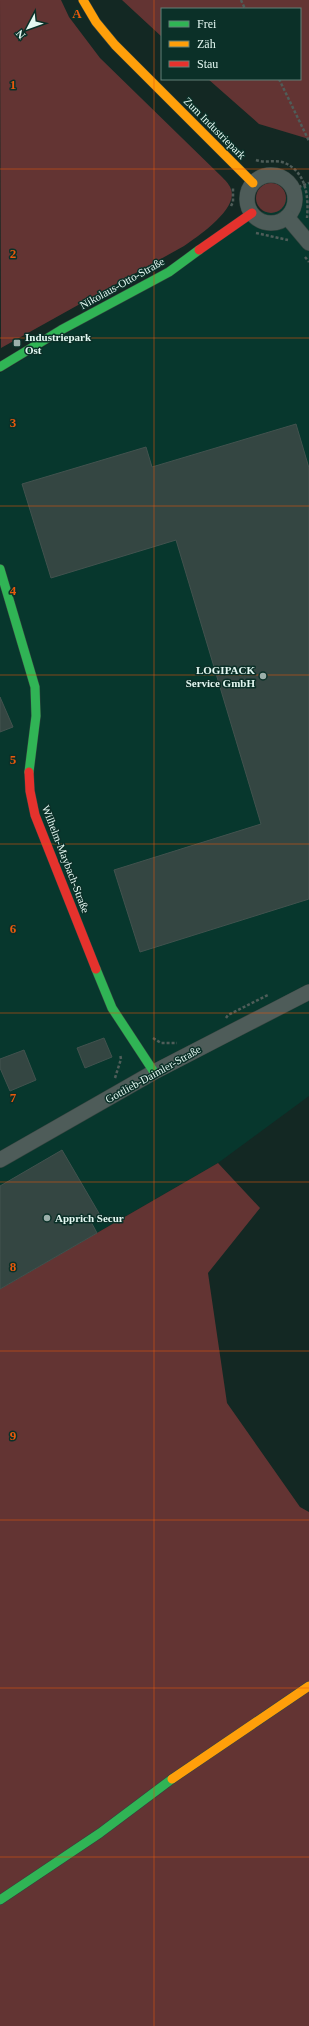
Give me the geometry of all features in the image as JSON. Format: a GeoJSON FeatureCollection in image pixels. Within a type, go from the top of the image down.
{"type":"FeatureCollection","features":[{"type":"Feature","properties":{"kind":"street","name":"Zum Industriepark"},"geometry":{"type":"LineString","coordinates":[[83,0],[96,22],[115,45],[253,183]]}},
{"type":"Feature","properties":{"kind":"street"},"geometry":{"type":"LineString","coordinates":[[267,174],[278,175],[287,180],[294,189],[294,207],[283,220],[272,223],[246,217],[247,198],[253,183],[267,174]]}},
{"type":"Feature","properties":{"kind":"street","name":"Nikolaus-Otto-Straße"},"geometry":{"type":"LineString","coordinates":[[0,367],[61,330],[169,272],[246,217]]}},
{"type":"Feature","properties":{"kind":"street"},"geometry":{"type":"LineString","coordinates":[[287,217],[307,249]]}},
{"type":"Feature","properties":{"kind":"street","name":"Wilhelm-Maybach-Straße"},"geometry":{"type":"LineString","coordinates":[[0,569],[35,687],[36,716],[29,771],[30,791],[35,815],[112,1008],[154,1072]]}},
{"type":"Feature","properties":{"kind":"street","name":"Gottlieb-Daimler-Straße"},"geometry":{"type":"LineString","coordinates":[[0,1160],[154,1072],[309,992]]}},
{"type":"Feature","properties":{"kind":"street"},"geometry":{"type":"LineString","coordinates":[[0,1900],[100,1833],[181,1772],[309,1686]]}},
{"type":"Feature","properties":{"kind":"path"},"geometry":{"type":"LineString","coordinates":[[279,80],[309,141]]}},
{"type":"Feature","properties":{"kind":"path"},"geometry":{"type":"LineString","coordinates":[[294,189],[309,183]]}},
{"type":"Feature","properties":{"kind":"path"},"geometry":{"type":"LineString","coordinates":[[230,208],[246,217],[252,232],[289,240]]}},
{"type":"Feature","properties":{"kind":"path"},"geometry":{"type":"LineString","coordinates":[[307,249],[309,262]]}},
{"type":"Feature","properties":{"kind":"path"},"geometry":{"type":"LineString","coordinates":[[224,1021],[228,1015],[270,994]]}},
{"type":"Feature","properties":{"kind":"path"},"geometry":{"type":"LineString","coordinates":[[151,1036],[161,1043],[180,1043]]}},
{"type":"Feature","properties":{"kind":"shaded area"},"geometry":{"type":"Polygon","coordinates":[[[0,0],[61,0],[69,17],[100,58],[224,179],[232,192],[230,202],[220,217],[205,231],[184,246],[1,348],[0,0]]]}},
{"type":"Feature","properties":{"kind":"shaded area"},"geometry":{"type":"Polygon","coordinates":[[[122,0],[309,0],[309,139],[259,124],[209,80],[301,80],[301,8],[161,8],[161,36],[122,0]]]}},
{"type":"Feature","properties":{"kind":"shaded area"},"geometry":{"type":"Polygon","coordinates":[[[309,182],[309,1096],[218,1163],[0,1289],[0,373],[169,272],[309,182]]]}},
{"type":"Feature","properties":{"kind":"shaded area"},"geometry":{"type":"Polygon","coordinates":[[[271,183],[282,187],[286,198],[282,209],[271,213],[260,209],[256,198],[260,187],[271,183]]]}},
{"type":"Feature","properties":{"kind":"shaded area"},"geometry":{"type":"Polygon","coordinates":[[[218,1163],[260,1208],[208,1273],[227,1403],[300,1507],[309,1512],[309,2026],[0,2026],[0,1289],[218,1163]]]}},
{"type":"Feature","properties":{"kind":"building"},"geometry":{"type":"Polygon","coordinates":[[[296,424],[309,468],[309,899],[140,952],[114,870],[261,824],[176,540],[51,578],[22,484],[146,447],[152,467],[296,424]]]}},
{"type":"Feature","properties":{"kind":"building"},"geometry":{"type":"Polygon","coordinates":[[[0,697],[13,727],[0,732],[0,697]]]}},
{"type":"Feature","properties":{"kind":"building"},"geometry":{"type":"Polygon","coordinates":[[[104,1038],[112,1057],[85,1068],[77,1048],[104,1038]]]}},
{"type":"Feature","properties":{"kind":"building"},"geometry":{"type":"Polygon","coordinates":[[[24,1050],[36,1080],[10,1091],[0,1068],[0,1059],[24,1050]]]}},
{"type":"Feature","properties":{"kind":"building","name":"Apprich Secur"},"geometry":{"type":"Polygon","coordinates":[[[62,1150],[100,1215],[90,1220],[97,1233],[0,1289],[0,1186],[62,1150]]]}},
{"type":"Feature","properties":{"kind":"traffic: fast"},"geometry":{"type":"LineString","coordinates":[[0,367],[61,330],[169,272],[199,250]]}},
{"type":"Feature","properties":{"kind":"traffic: fast"},"geometry":{"type":"LineString","coordinates":[[0,569],[35,687],[36,716],[29,772]]}},
{"type":"Feature","properties":{"kind":"traffic: fast"},"geometry":{"type":"LineString","coordinates":[[96,969],[112,1008],[154,1072]]}},
{"type":"Feature","properties":{"kind":"traffic: fast"},"geometry":{"type":"LineString","coordinates":[[0,1900],[100,1833],[172,1779]]}},
{"type":"Feature","properties":{"kind":"traffic: slow"},"geometry":{"type":"LineString","coordinates":[[83,0],[96,22],[115,45],[253,183]]}},
{"type":"Feature","properties":{"kind":"traffic: slow"},"geometry":{"type":"LineString","coordinates":[[172,1779],[309,1686]]}},
{"type":"Feature","properties":{"kind":"traffic: jam"},"geometry":{"type":"LineString","coordinates":[[199,250],[252,213]]}},
{"type":"Feature","properties":{"kind":"traffic: jam"},"geometry":{"type":"LineString","coordinates":[[29,772],[30,791],[35,815],[96,969]]}},
{"type":"Feature","properties":{"kind":"place","name":"Industriepark Ost"},"geometry":{"type":"Point","coordinates":[17,343]}},
{"type":"Feature","properties":{"kind":"place","name":"LOGIPACK Service GmbH"},"geometry":{"type":"Point","coordinates":[263,676]}},
{"type":"Feature","properties":{"kind":"place","name":"Apprich Secur"},"geometry":{"type":"Point","coordinates":[47,1218]}}]}
